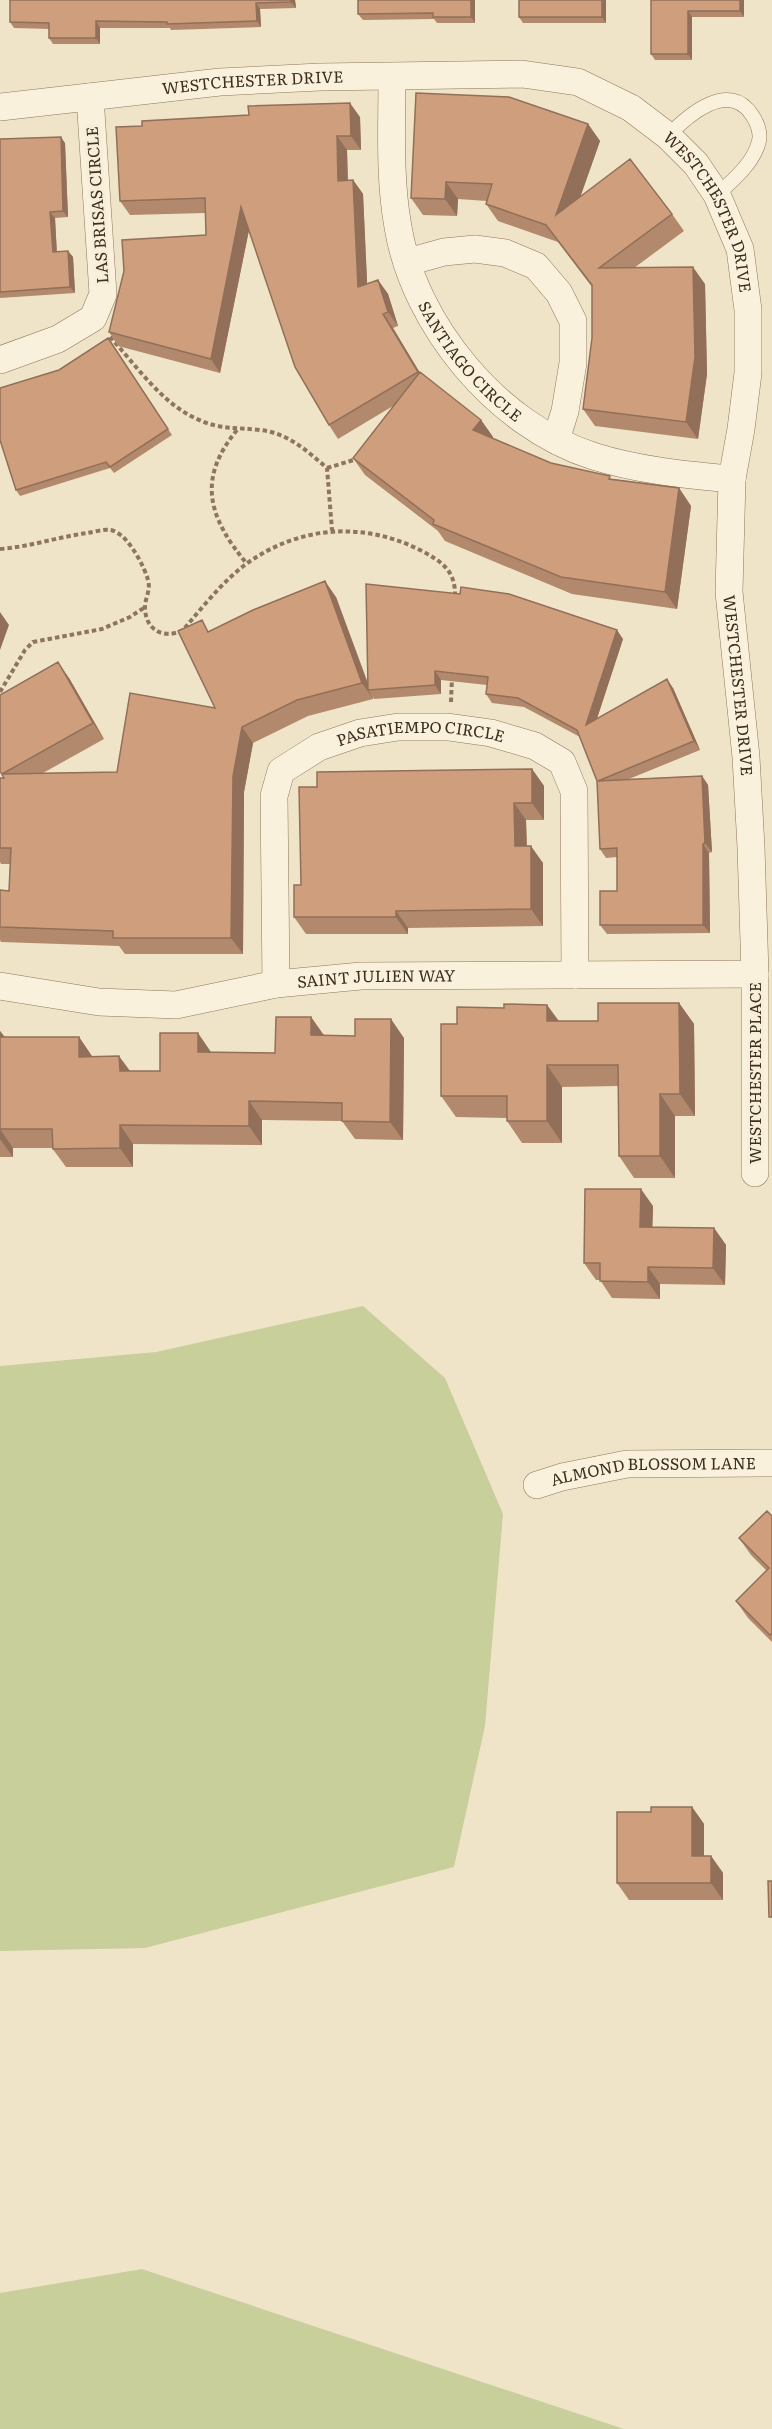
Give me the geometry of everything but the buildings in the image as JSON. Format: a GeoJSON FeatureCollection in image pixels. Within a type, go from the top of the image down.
{"type":"FeatureCollection","features":[{"type":"Feature","properties":{"kind":"street","name":"WESTCHESTER DRIVE"},"geometry":{"type":"LineString","coordinates":[[0,107],[220,82],[320,77],[522,74],[578,82],[631,108],[668,136],[696,164],[717,195],[740,249],[748,310],[748,373],[732,479],[729,592],[746,757],[755,974]]}},
{"type":"Feature","properties":{"kind":"street","name":"SANTIAGO CIRCLE"},"geometry":{"type":"LineString","coordinates":[[392,77],[394,192],[398,228],[419,296],[437,330],[462,364],[491,394],[556,440],[592,456],[638,467],[732,479]]}},
{"type":"Feature","properties":{"kind":"street","name":"LAS BRISAS CIRCLE"},"geometry":{"type":"LineString","coordinates":[[90,97],[103,294],[93,318]]}},
{"type":"Feature","properties":{"kind":"street"},"geometry":{"type":"LineString","coordinates":[[408,262],[444,252],[475,249],[504,253],[536,266],[559,293],[573,321],[573,363],[565,411],[556,440]]}},
{"type":"Feature","properties":{"kind":"street"},"geometry":{"type":"LineString","coordinates":[[0,360],[58,339],[93,318]]}},
{"type":"Feature","properties":{"kind":"street","name":"PASATIEMPO CIRCLE"},"geometry":{"type":"LineString","coordinates":[[276,984],[274,796],[281,771],[319,747],[360,733],[398,728],[448,727],[491,733],[535,746],[562,762],[574,791],[575,975]]}},
{"type":"Feature","properties":{"kind":"street","name":"SAINT JULIEN WAY"},"geometry":{"type":"LineString","coordinates":[[0,986],[99,1002],[176,1005],[276,984],[361,976],[755,974]]}},
{"type":"Feature","properties":{"kind":"street","name":"WESTCHESTER PLACE"},"geometry":{"type":"LineString","coordinates":[[755,974],[755,1173]]}},
{"type":"Feature","properties":{"kind":"street","name":"ALMOND BLOSSOM LANE"},"geometry":{"type":"LineString","coordinates":[[537,1485],[562,1477],[627,1464],[772,1463]]}},
{"type":"Feature","properties":{"kind":"lane"},"geometry":{"type":"LineString","coordinates":[[668,136],[698,109],[713,101],[736,102],[750,111],[758,123],[760,140],[746,167],[717,195]]}},
{"type":"Feature","properties":{"kind":"path"},"geometry":{"type":"LineString","coordinates":[[93,318],[174,406],[195,419],[217,427],[260,430],[277,434],[298,443],[327,468],[332,530]]}},
{"type":"Feature","properties":{"kind":"path"},"geometry":{"type":"LineString","coordinates":[[237,430],[228,441],[215,466],[210,483],[211,499],[229,542],[247,564]]}},
{"type":"Feature","properties":{"kind":"path"},"geometry":{"type":"LineString","coordinates":[[327,468],[359,458]]}},
{"type":"Feature","properties":{"kind":"path"},"geometry":{"type":"LineString","coordinates":[[0,549],[17,548],[67,536],[111,530],[121,535],[130,545],[148,580],[149,588],[145,607],[147,619],[154,630],[162,634],[173,635],[183,630],[247,564],[284,543],[312,533],[332,530],[352,530],[379,535],[413,547],[441,561],[449,569],[455,589],[455,600]]}},
{"type":"Feature","properties":{"kind":"path"},"geometry":{"type":"LineString","coordinates":[[0,692],[25,650],[33,642],[102,629],[130,617],[145,607]]}},
{"type":"Feature","properties":{"kind":"path"},"geometry":{"type":"LineString","coordinates":[[448,727],[452,670]]}},
{"type":"Feature","properties":{"kind":"green space"},"geometry":{"type":"Polygon","coordinates":[[[363,1306],[445,1378],[503,1514],[485,1726],[454,1867],[145,1948],[0,1951],[0,1366],[156,1352],[363,1306]]]}},
{"type":"Feature","properties":{"kind":"green space"},"geometry":{"type":"Polygon","coordinates":[[[142,2269],[624,2429],[0,2429],[0,2293],[142,2269]]]}}]}
